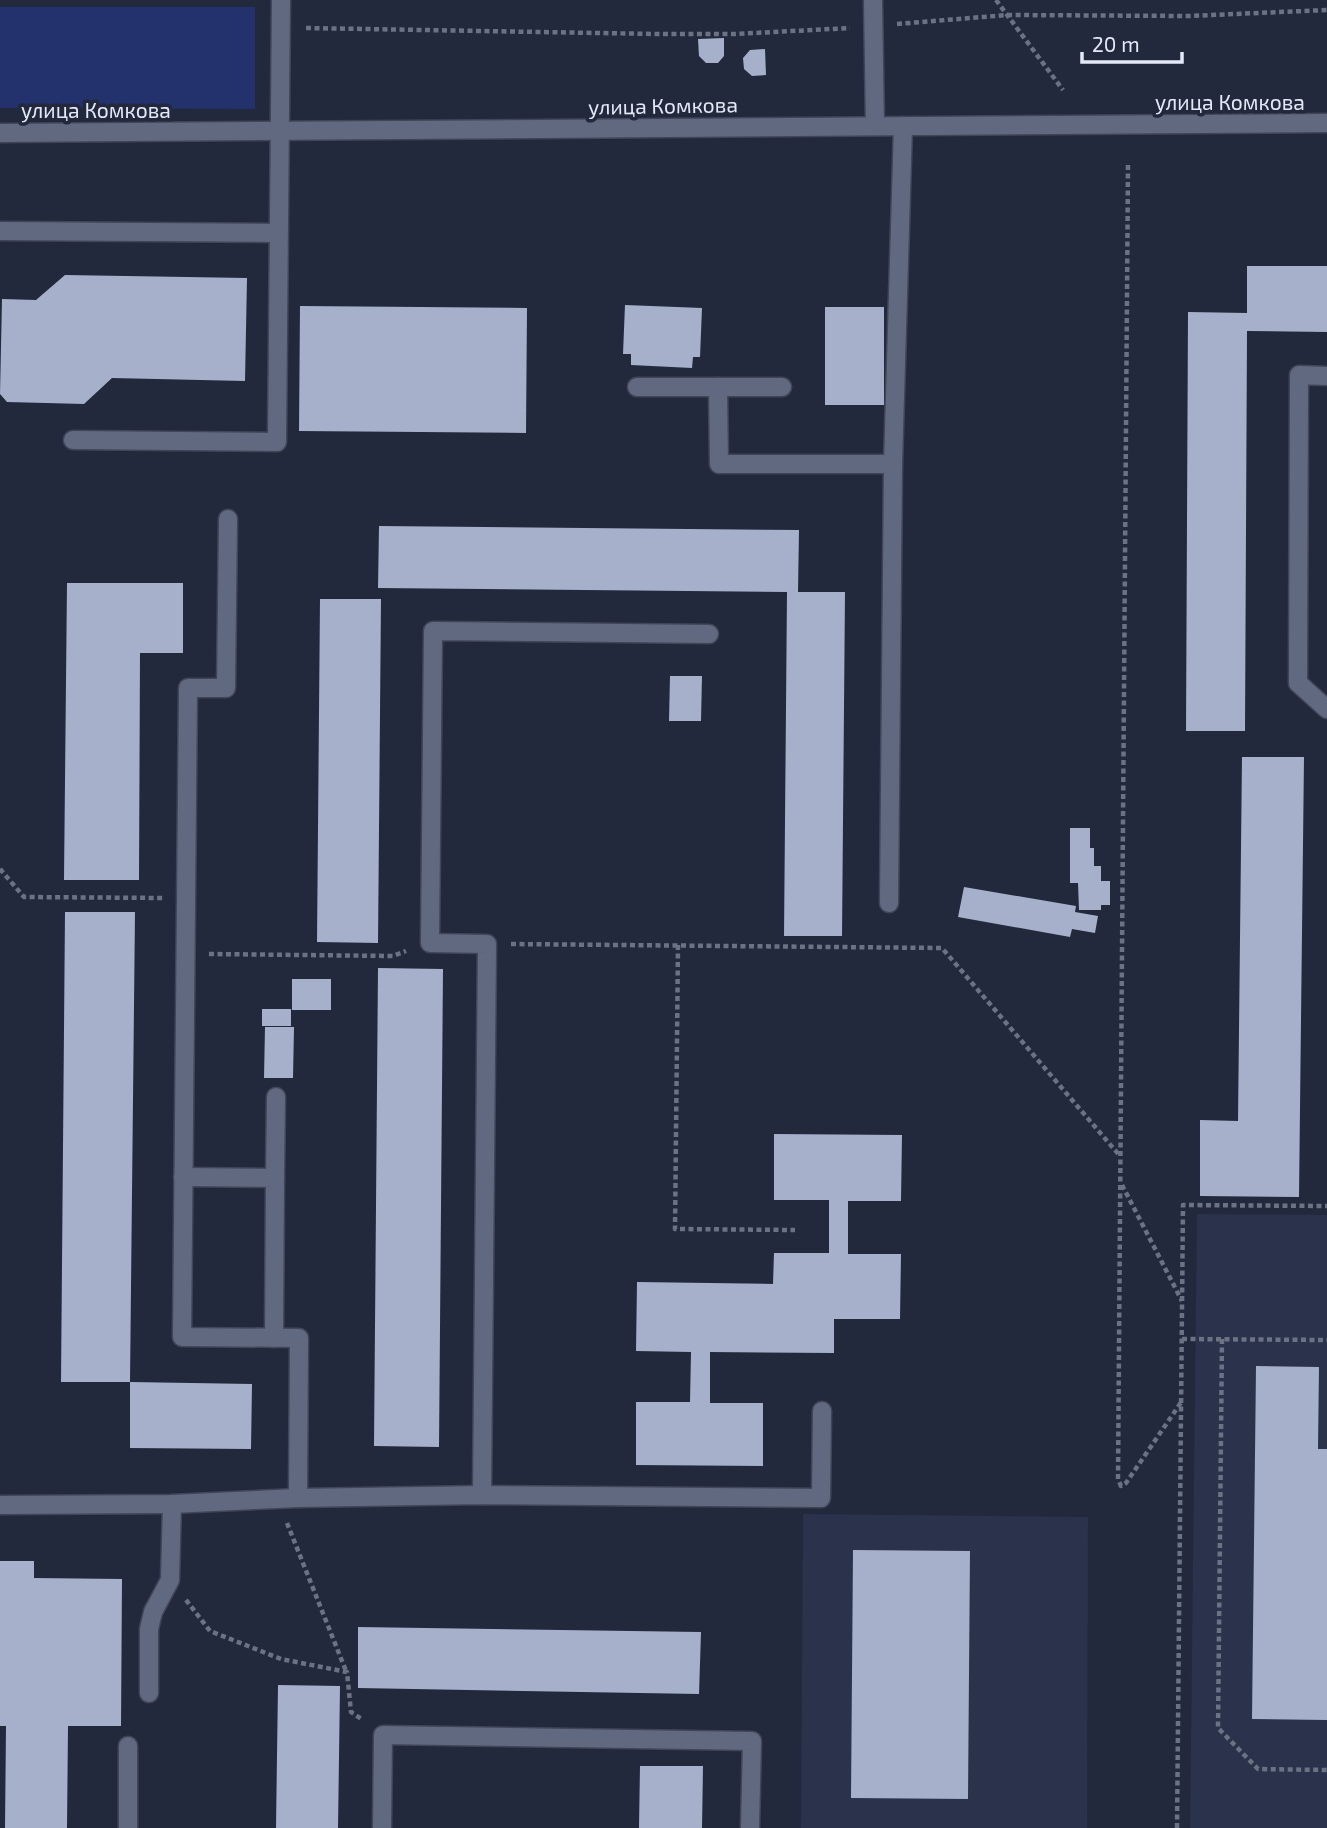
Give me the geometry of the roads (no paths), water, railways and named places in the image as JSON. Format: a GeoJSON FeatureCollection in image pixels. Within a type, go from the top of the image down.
{"type":"FeatureCollection","features":[{"type":"Feature","properties":{"kind":"street"},"geometry":{"type":"LineString","coordinates":[[73,440],[277,442],[281,0]]}},
{"type":"Feature","properties":{"kind":"street"},"geometry":{"type":"LineString","coordinates":[[873,0],[876,126]]}},
{"type":"Feature","properties":{"kind":"street","name":"улица Комкова"},"geometry":{"type":"LineString","coordinates":[[0,133],[1327,123]]}},
{"type":"Feature","properties":{"kind":"street"},"geometry":{"type":"LineString","coordinates":[[889,903],[893,464],[903,126]]}},
{"type":"Feature","properties":{"kind":"street"},"geometry":{"type":"LineString","coordinates":[[0,231],[278,233]]}},
{"type":"Feature","properties":{"kind":"street"},"geometry":{"type":"LineString","coordinates":[[1327,376],[1299,376],[1298,683],[1327,709]]}},
{"type":"Feature","properties":{"kind":"street"},"geometry":{"type":"LineString","coordinates":[[637,387],[782,387]]}},
{"type":"Feature","properties":{"kind":"street"},"geometry":{"type":"LineString","coordinates":[[718,387],[719,464],[893,464]]}},
{"type":"Feature","properties":{"kind":"street"},"geometry":{"type":"LineString","coordinates":[[228,519],[226,688],[188,688],[182,1337],[299,1338],[298,1498]]}},
{"type":"Feature","properties":{"kind":"street"},"geometry":{"type":"LineString","coordinates":[[482,1495],[487,944],[430,943],[433,631],[709,634]]}},
{"type":"Feature","properties":{"kind":"street"},"geometry":{"type":"LineString","coordinates":[[274,1338],[276,1097]]}},
{"type":"Feature","properties":{"kind":"street"},"geometry":{"type":"LineString","coordinates":[[183,1177],[275,1178]]}},
{"type":"Feature","properties":{"kind":"street"},"geometry":{"type":"LineString","coordinates":[[0,1505],[172,1504],[298,1498],[482,1495],[821,1498],[822,1411]]}},
{"type":"Feature","properties":{"kind":"street"},"geometry":{"type":"LineString","coordinates":[[149,1693],[149,1629],[153,1612],[170,1580],[172,1504]]}},
{"type":"Feature","properties":{"kind":"street"},"geometry":{"type":"LineString","coordinates":[[382,1828],[383,1735],[752,1741],[750,1828]]}},
{"type":"Feature","properties":{"kind":"street"},"geometry":{"type":"LineString","coordinates":[[128,1746],[128,1828]]}}]}
